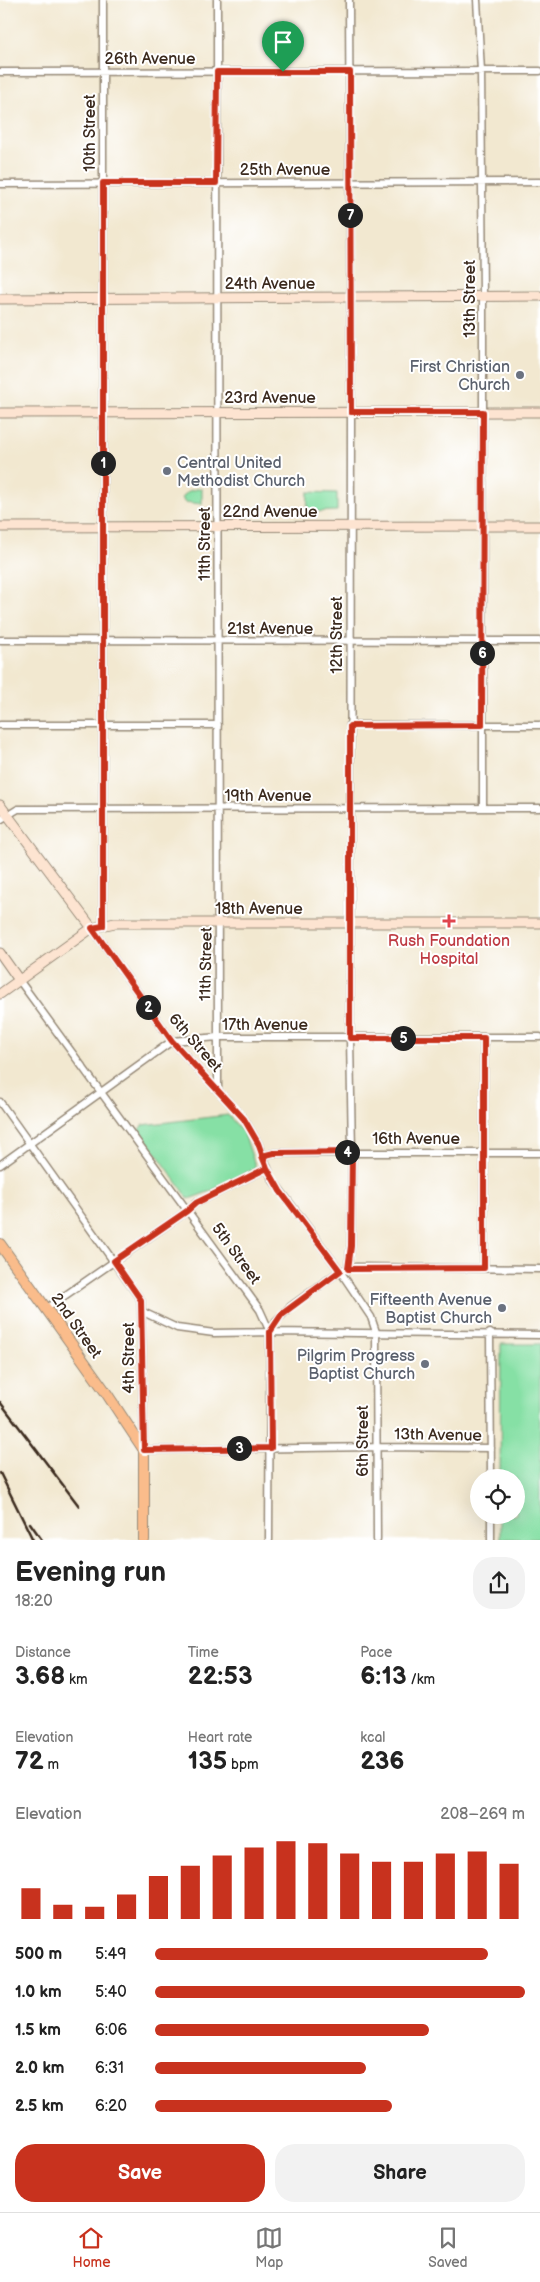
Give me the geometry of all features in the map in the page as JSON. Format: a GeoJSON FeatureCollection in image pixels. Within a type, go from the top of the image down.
{"type":"FeatureCollection","features":[{"type":"Feature","properties":{"kind":"main road","name":"24th Avenue"},"geometry":{"type":"LineString","coordinates":[[0,299],[540,296]]}},
{"type":"Feature","properties":{"kind":"main road","name":"23rd Avenue"},"geometry":{"type":"LineString","coordinates":[[0,413],[540,412]]}},
{"type":"Feature","properties":{"kind":"main road","name":"22nd Avenue"},"geometry":{"type":"LineString","coordinates":[[0,527],[540,526]]}},
{"type":"Feature","properties":{"kind":"main road","name":"6th Street"},"geometry":{"type":"LineString","coordinates":[[0,805],[4,817],[92,928]]}},
{"type":"Feature","properties":{"kind":"main road","name":"18th Avenue"},"geometry":{"type":"LineString","coordinates":[[0,994],[92,928],[115,923],[540,923]]}},
{"type":"Feature","properties":{"kind":"main road","name":"5th Street"},"geometry":{"type":"LineString","coordinates":[[0,953],[19,980]]}},
{"type":"Feature","properties":{"kind":"main road","name":"2nd Street"},"geometry":{"type":"LineString","coordinates":[[0,1244],[47,1308],[144,1450]]}},
{"type":"Feature","properties":{"kind":"main road","name":"4th Street"},"geometry":{"type":"LineString","coordinates":[[144,1450],[144,1540]]}},
{"type":"Feature","properties":{"kind":"street","name":"10th Street"},"geometry":{"type":"LineString","coordinates":[[103,0],[103,926]]}},
{"type":"Feature","properties":{"kind":"street","name":"11th Street"},"geometry":{"type":"LineString","coordinates":[[217,0],[218,1089]]}},
{"type":"Feature","properties":{"kind":"street","name":"12th Street"},"geometry":{"type":"LineString","coordinates":[[348,1269],[351,1246],[352,1152],[350,1038],[351,297],[349,0]]}},
{"type":"Feature","properties":{"kind":"street","name":"13th Street"},"geometry":{"type":"LineString","coordinates":[[478,0],[481,71],[483,296],[483,808]]}},
{"type":"Feature","properties":{"kind":"street","name":"26th Avenue"},"geometry":{"type":"LineString","coordinates":[[0,72],[540,71]]}},
{"type":"Feature","properties":{"kind":"street","name":"25th Avenue"},"geometry":{"type":"LineString","coordinates":[[0,184],[540,182]]}},
{"type":"Feature","properties":{"kind":"street","name":"21st Avenue"},"geometry":{"type":"LineString","coordinates":[[0,640],[540,641]]}},
{"type":"Feature","properties":{"kind":"street"},"geometry":{"type":"LineString","coordinates":[[0,725],[218,725]]}},
{"type":"Feature","properties":{"kind":"street"},"geometry":{"type":"LineString","coordinates":[[350,726],[540,725]]}},
{"type":"Feature","properties":{"kind":"street","name":"19th Avenue"},"geometry":{"type":"LineString","coordinates":[[4,817],[18,809],[540,808]]}},
{"type":"Feature","properties":{"kind":"street","name":"6th Street"},"geometry":{"type":"LineString","coordinates":[[92,928],[172,1041],[218,1089],[251,1130],[267,1168],[285,1198],[340,1271],[371,1317],[376,1332],[377,1540]]}},
{"type":"Feature","properties":{"kind":"street","name":"5th Street"},"geometry":{"type":"LineString","coordinates":[[19,980],[260,1310],[270,1332],[271,1448],[269,1540]]}},
{"type":"Feature","properties":{"kind":"street","name":"17th Avenue"},"geometry":{"type":"LineString","coordinates":[[172,1041],[218,1037],[540,1037]]}},
{"type":"Feature","properties":{"kind":"street"},"geometry":{"type":"LineString","coordinates":[[484,1038],[484,1268]]}},
{"type":"Feature","properties":{"kind":"street"},"geometry":{"type":"LineString","coordinates":[[0,1165],[172,1041]]}},
{"type":"Feature","properties":{"kind":"street","name":"4th Street"},"geometry":{"type":"LineString","coordinates":[[0,1102],[141,1300],[143,1312],[144,1450]]}},
{"type":"Feature","properties":{"kind":"street","name":"16th Avenue"},"geometry":{"type":"LineString","coordinates":[[262,1156],[274,1153],[352,1152],[540,1153]]}},
{"type":"Feature","properties":{"kind":"street"},"geometry":{"type":"LineString","coordinates":[[47,1308],[196,1203],[267,1168]]}},
{"type":"Feature","properties":{"kind":"street"},"geometry":{"type":"LineString","coordinates":[[270,1332],[282,1314],[340,1271],[348,1269],[540,1269]]}},
{"type":"Feature","properties":{"kind":"street"},"geometry":{"type":"LineString","coordinates":[[143,1312],[177,1328],[194,1332],[540,1334]]}},
{"type":"Feature","properties":{"kind":"street"},"geometry":{"type":"LineString","coordinates":[[490,1333],[492,1469]]}},
{"type":"Feature","properties":{"kind":"street","name":"13th Avenue"},"geometry":{"type":"LineString","coordinates":[[144,1450],[377,1447],[492,1448]]}},
{"type":"Feature","properties":{"kind":"street"},"geometry":{"type":"LineString","coordinates":[[491,1524],[491,1540]]}},
{"type":"Feature","properties":{"kind":"green space"},"geometry":{"type":"Polygon","coordinates":[[[202,489],[202,504],[184,502],[182,497],[189,491],[202,489]]]}},
{"type":"Feature","properties":{"kind":"green space"},"geometry":{"type":"Polygon","coordinates":[[[308,492],[337,493],[337,511],[307,512],[308,492]]]}},
{"type":"Feature","properties":{"kind":"green space"},"geometry":{"type":"Polygon","coordinates":[[[228,1115],[244,1133],[256,1168],[211,1191],[189,1199],[139,1129],[143,1125],[228,1115]]]}},
{"type":"Feature","properties":{"kind":"green space"},"geometry":{"type":"Polygon","coordinates":[[[501,1344],[540,1344],[540,1539],[500,1539],[500,1524],[525,1524],[525,1469],[500,1469],[501,1344]]]}},
{"type":"Feature","properties":{"kind":"railway"},"geometry":{"type":"LineString","coordinates":[[0,1402],[79,1506]]}},
{"type":"Feature","properties":{"kind":"railway"},"geometry":{"type":"LineString","coordinates":[[0,1473],[33,1540]]}},
{"type":"Feature","properties":{"kind":"railway"},"geometry":{"type":"LineString","coordinates":[[30,1523],[42,1540]]}},
{"type":"Feature","properties":{"kind":"place","name":"First Christian Church"},"geometry":{"type":"Point","coordinates":[520,375]}},
{"type":"Feature","properties":{"kind":"place","name":"Central United Methodist Church"},"geometry":{"type":"Point","coordinates":[167,471]}},
{"type":"Feature","properties":{"kind":"place","name":"Rush Foundation Hospital"},"geometry":{"type":"Point","coordinates":[449,921]}},
{"type":"Feature","properties":{"kind":"place","name":"Fifteenth Avenue Baptist Church"},"geometry":{"type":"Point","coordinates":[502,1308]}},
{"type":"Feature","properties":{"kind":"place","name":"Pilgrim Progress Baptist Church"},"geometry":{"type":"Point","coordinates":[425,1364]}},
{"type":"Feature","properties":{"kind":"route"},"geometry":{"type":"LineString","coordinates":[[283,72],[217,72],[216,183],[103,183],[103,926],[92,928],[172,1041],[244,1119],[258,1143],[262,1156],[272,1179],[340,1271],[290,1307],[276,1321],[270,1332],[271,1448],[144,1450],[143,1312],[141,1300],[114,1261],[196,1203],[267,1168],[262,1156],[274,1153],[352,1152],[351,1246],[348,1269],[484,1268],[484,1038],[350,1038],[350,726],[482,725],[483,412],[351,412],[350,72],[283,72]]}}]}
